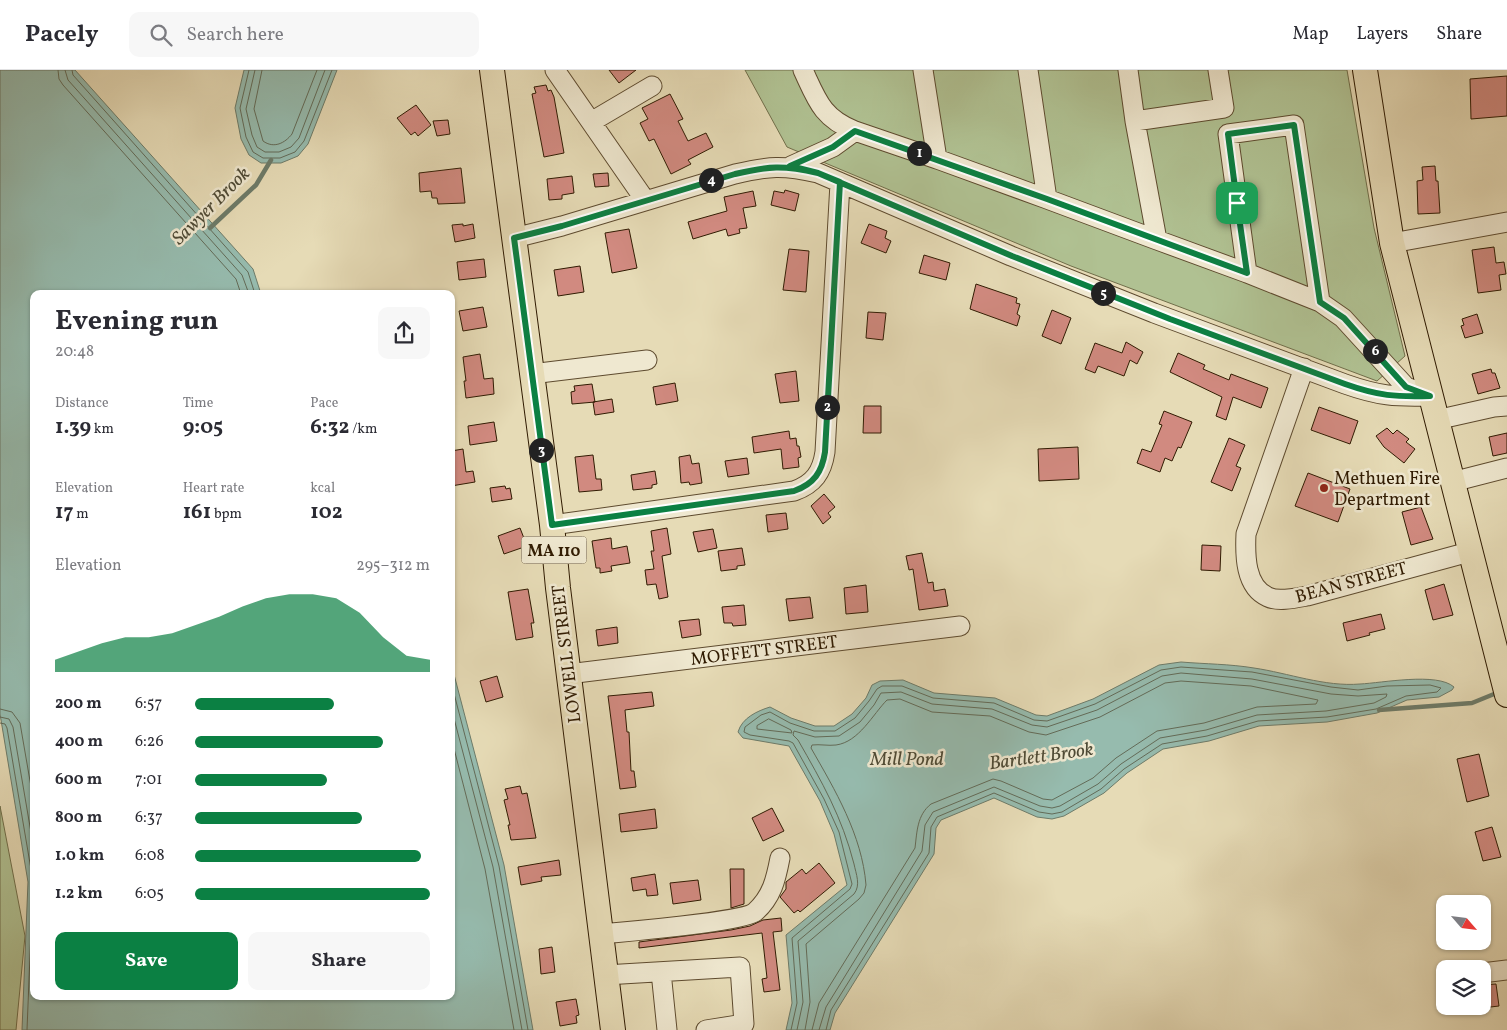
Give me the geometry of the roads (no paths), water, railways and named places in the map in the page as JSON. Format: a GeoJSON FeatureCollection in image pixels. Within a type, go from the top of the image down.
{"type":"FeatureCollection","features":[{"type":"Feature","properties":{"kind":"main road","name":"LOWELL STREET"},"geometry":{"type":"LineString","coordinates":[[492,70],[552,525],[568,674],[613,1030]]}},
{"type":"Feature","properties":{"kind":"main road"},"geometry":{"type":"LineString","coordinates":[[1365,70],[1392,243],[1504,685]]}},
{"type":"Feature","properties":{"kind":"street"},"geometry":{"type":"LineString","coordinates":[[555,70],[645,200]]}},
{"type":"Feature","properties":{"kind":"street"},"geometry":{"type":"LineString","coordinates":[[802,70],[820,106],[839,124],[1247,273],[1320,302],[1344,318],[1406,387],[1430,396]]}},
{"type":"Feature","properties":{"kind":"street"},"geometry":{"type":"LineString","coordinates":[[923,70],[936,159]]}},
{"type":"Feature","properties":{"kind":"street"},"geometry":{"type":"LineString","coordinates":[[1028,70],[1047,199]]}},
{"type":"Feature","properties":{"kind":"street"},"geometry":{"type":"LineString","coordinates":[[1128,70],[1135,121],[1157,240]]}},
{"type":"Feature","properties":{"kind":"street"},"geometry":{"type":"LineString","coordinates":[[1218,70],[1247,273]]}},
{"type":"Feature","properties":{"kind":"street"},"geometry":{"type":"LineString","coordinates":[[591,122],[652,86]]}},
{"type":"Feature","properties":{"kind":"street"},"geometry":{"type":"LineString","coordinates":[[1135,121],[1224,108]]}},
{"type":"Feature","properties":{"kind":"street"},"geometry":{"type":"LineString","coordinates":[[1228,134],[1294,125],[1320,302]]}},
{"type":"Feature","properties":{"kind":"street"},"geometry":{"type":"LineString","coordinates":[[790,166],[833,147],[855,131]]}},
{"type":"Feature","properties":{"kind":"street"},"geometry":{"type":"LineString","coordinates":[[514,238],[562,226],[762,167],[790,166],[818,173],[1091,288],[1371,393],[1395,397],[1430,396]]}},
{"type":"Feature","properties":{"kind":"street"},"geometry":{"type":"LineString","coordinates":[[552,525],[794,491],[807,486],[817,477],[823,465],[825,452],[840,182]]}},
{"type":"Feature","properties":{"kind":"street"},"geometry":{"type":"LineString","coordinates":[[1392,243],[1507,222]]}},
{"type":"Feature","properties":{"kind":"street"},"geometry":{"type":"LineString","coordinates":[[531,374],[647,360]]}},
{"type":"Feature","properties":{"kind":"street","name":"BEAN STREET"},"geometry":{"type":"LineString","coordinates":[[1304,368],[1246,534],[1245,554],[1248,572],[1256,587],[1268,598],[1288,599],[1306,596],[1469,552]]}},
{"type":"Feature","properties":{"kind":"street"},"geometry":{"type":"LineString","coordinates":[[1436,420],[1494,407],[1507,406]]}},
{"type":"Feature","properties":{"kind":"street"},"geometry":{"type":"LineString","coordinates":[[1452,482],[1507,468]]}},
{"type":"Feature","properties":{"kind":"street","name":"MOFFETT STREET"},"geometry":{"type":"LineString","coordinates":[[568,674],[960,626]]}},
{"type":"Feature","properties":{"kind":"street"},"geometry":{"type":"LineString","coordinates":[[600,934],[728,919],[753,914],[768,898],[775,884],[780,858]]}},
{"type":"Feature","properties":{"kind":"street"},"geometry":{"type":"LineString","coordinates":[[605,975],[740,967],[744,1024],[706,1030]]}},
{"type":"Feature","properties":{"kind":"street"},"geometry":{"type":"LineString","coordinates":[[1491,972],[1507,970]]}},
{"type":"Feature","properties":{"kind":"street"},"geometry":{"type":"LineString","coordinates":[[660,972],[667,1030]]}},
{"type":"Feature","properties":{"kind":"water"},"geometry":{"type":"Polygon","coordinates":[[[0,70],[75,70],[253,269],[260,290],[30,290],[30,1000],[455,1000],[455,678],[504,865],[533,1030],[22,1030],[28,882],[0,714],[0,70]]]}},
{"type":"Feature","properties":{"kind":"water"},"geometry":{"type":"Polygon","coordinates":[[[244,70],[337,70],[308,144],[298,156],[281,163],[261,163],[249,155],[241,139],[235,108],[244,70]]]}},
{"type":"Feature","properties":{"kind":"water","name":"Mill Pond"},"geometry":{"type":"Polygon","coordinates":[[[1181,662],[1267,670],[1320,682],[1360,684],[1423,679],[1435,680],[1454,687],[1439,697],[1407,700],[1377,713],[1327,722],[1259,726],[1209,741],[1163,749],[1127,773],[1104,793],[1064,816],[1052,819],[1037,817],[994,798],[941,820],[936,828],[934,854],[835,1013],[830,1030],[786,1030],[792,1003],[786,935],[847,885],[834,834],[820,801],[789,746],[743,738],[738,732],[746,719],[770,707],[791,718],[815,726],[834,726],[852,714],[866,698],[872,685],[880,681],[903,680],[934,693],[995,698],[1036,715],[1047,716],[1093,699],[1159,665],[1181,662]]]}},
{"type":"Feature","properties":{"kind":"waterway","name":"Sawyer Brook"},"geometry":{"type":"LineString","coordinates":[[210,228],[256,185],[271,160]]}},
{"type":"Feature","properties":{"kind":"waterway","name":"Bartlett Brook"},"geometry":{"type":"LineString","coordinates":[[1379,710],[1472,703],[1499,692]]}},
{"type":"Feature","properties":{"kind":"place","name":"Methuen Fire Department"},"geometry":{"type":"Point","coordinates":[1324,488]}}]}
